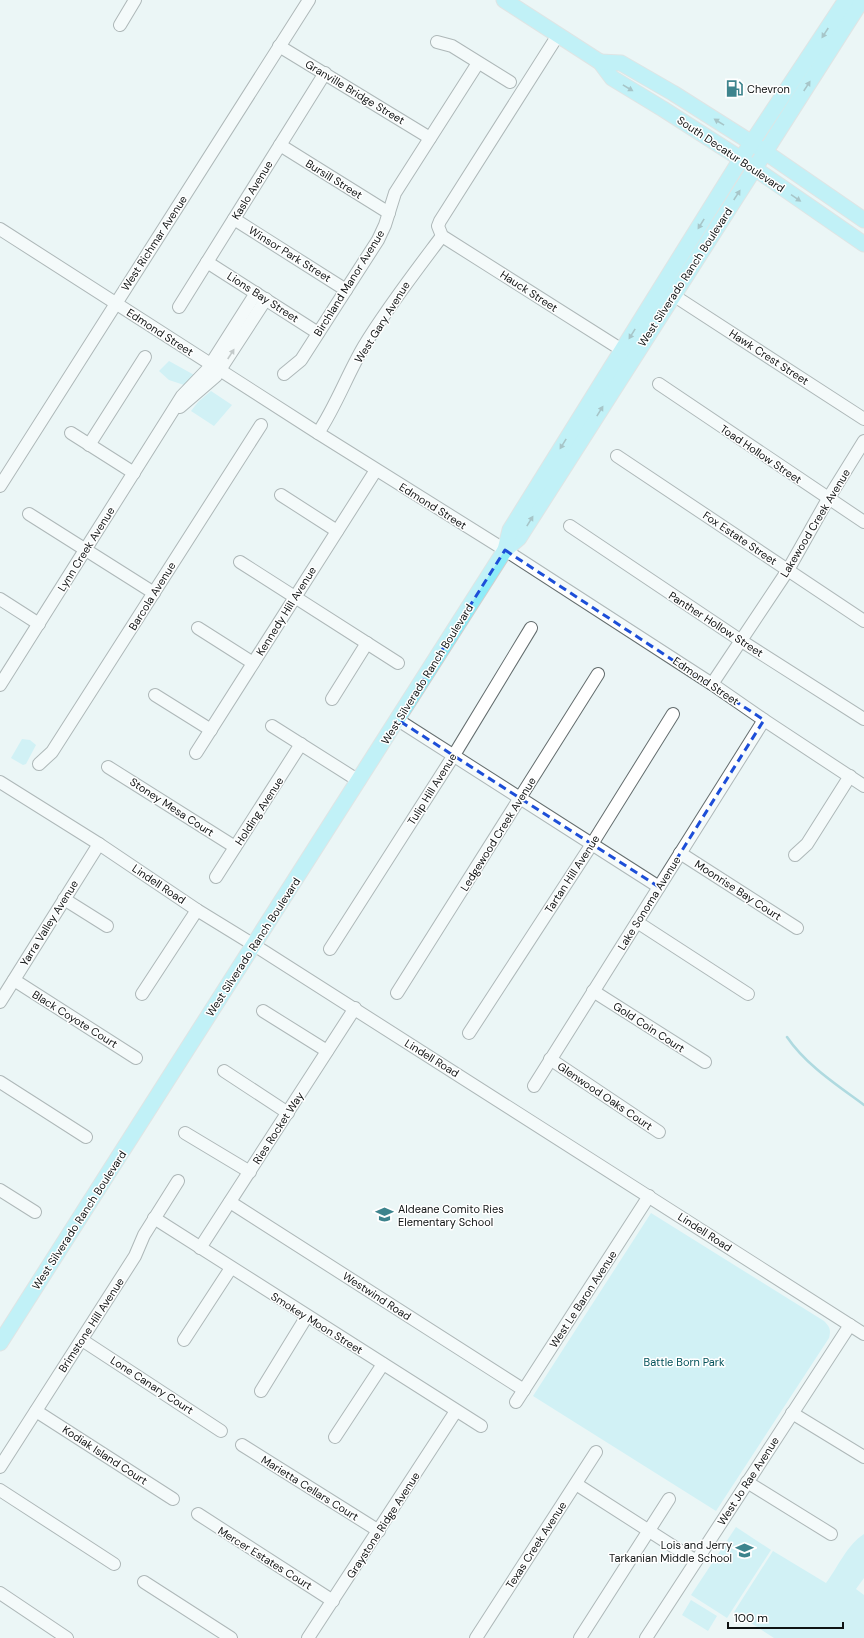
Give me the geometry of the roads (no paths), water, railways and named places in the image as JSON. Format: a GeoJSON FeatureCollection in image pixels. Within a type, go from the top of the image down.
{"type":"FeatureCollection","features":[{"type":"Feature","properties":{"kind":"main road","name":"South Decatur Boulevard"},"geometry":{"type":"LineString","coordinates":[[504,0],[600,62],[612,78],[741,160],[864,244]]}},
{"type":"Feature","properties":{"kind":"main road","name":"West Silverado Ranch Boulevard"},"geometry":{"type":"LineString","coordinates":[[505,550],[510,530],[741,160],[846,0]]}},
{"type":"Feature","properties":{"kind":"main road","name":"West Silverado Ranch Boulevard"},"geometry":{"type":"LineString","coordinates":[[0,1343],[505,550],[519,538],[862,0]]}},
{"type":"Feature","properties":{"kind":"main road","name":"South Decatur Boulevard"},"geometry":{"type":"LineString","coordinates":[[600,62],[621,63],[752,143],[864,220]]}},
{"type":"Feature","properties":{"kind":"street","name":"West Richmar Avenue"},"geometry":{"type":"LineString","coordinates":[[0,486],[309,0]]}},
{"type":"Feature","properties":{"kind":"street"},"geometry":{"type":"LineString","coordinates":[[120,25],[129,2]]}},
{"type":"Feature","properties":{"kind":"street","name":"West Gary Avenue"},"geometry":{"type":"LineString","coordinates":[[318,433],[330,414],[364,347],[440,232],[440,221],[558,35]]}},
{"type":"Feature","properties":{"kind":"street"},"geometry":{"type":"LineString","coordinates":[[437,42],[452,46],[510,82]]}},
{"type":"Feature","properties":{"kind":"street","name":"Granville Bridge Street"},"geometry":{"type":"LineString","coordinates":[[279,46],[430,138]]}},
{"type":"Feature","properties":{"kind":"street","name":"Birchland Manor Avenue"},"geometry":{"type":"LineString","coordinates":[[284,374],[301,360],[378,240],[395,193],[478,63]]}},
{"type":"Feature","properties":{"kind":"street","name":"Kaslo Avenue"},"geometry":{"type":"LineString","coordinates":[[179,307],[325,73]]}},
{"type":"Feature","properties":{"kind":"street","name":"Bursill Street"},"geometry":{"type":"LineString","coordinates":[[280,145],[389,213]]}},
{"type":"Feature","properties":{"kind":"street","name":"Winsor Park Street"},"geometry":{"type":"LineString","coordinates":[[234,219],[346,290]]}},
{"type":"Feature","properties":{"kind":"street","name":"Edmond Street"},"geometry":{"type":"LineString","coordinates":[[0,229],[215,368],[505,550],[712,684],[864,786]]}},
{"type":"Feature","properties":{"kind":"street","name":"Hauck Street"},"geometry":{"type":"LineString","coordinates":[[440,232],[622,350]]}},
{"type":"Feature","properties":{"kind":"street","name":"Lions Bay Street"},"geometry":{"type":"LineString","coordinates":[[207,262],[318,333]]}},
{"type":"Feature","properties":{"kind":"street","name":"Hawk Crest Street"},"geometry":{"type":"LineString","coordinates":[[674,295],[864,419]]}},
{"type":"Feature","properties":{"kind":"street","name":"Lynn Creek Avenue"},"geometry":{"type":"LineString","coordinates":[[0,685],[186,391],[203,375],[215,368],[261,296]]}},
{"type":"Feature","properties":{"kind":"street"},"geometry":{"type":"LineString","coordinates":[[89,445],[145,356]]}},
{"type":"Feature","properties":{"kind":"street","name":"Toad Hollow Street"},"geometry":{"type":"LineString","coordinates":[[659,384],[864,522]]}},
{"type":"Feature","properties":{"kind":"street","name":"Barcola Avenue"},"geometry":{"type":"LineString","coordinates":[[39,764],[52,752],[261,425]]}},
{"type":"Feature","properties":{"kind":"street"},"geometry":{"type":"LineString","coordinates":[[71,433],[134,473]]}},
{"type":"Feature","properties":{"kind":"street","name":"Lakewood Creek Avenue"},"geometry":{"type":"LineString","coordinates":[[712,684],[788,570],[828,499],[864,441]]}},
{"type":"Feature","properties":{"kind":"street","name":"Fox Estate Street"},"geometry":{"type":"LineString","coordinates":[[617,456],[864,620]]}},
{"type":"Feature","properties":{"kind":"street","name":"Kennedy Hill Avenue"},"geometry":{"type":"LineString","coordinates":[[196,753],[376,470]]}},
{"type":"Feature","properties":{"kind":"street"},"geometry":{"type":"LineString","coordinates":[[282,495],[337,531]]}},
{"type":"Feature","properties":{"kind":"street"},"geometry":{"type":"LineString","coordinates":[[30,514],[154,593]]}},
{"type":"Feature","properties":{"kind":"street","name":"Panther Hollow Street"},"geometry":{"type":"LineString","coordinates":[[570,526],[740,640],[864,719]]}},
{"type":"Feature","properties":{"kind":"street"},"geometry":{"type":"LineString","coordinates":[[240,562],[398,663]]}},
{"type":"Feature","properties":{"kind":"street"},"geometry":{"type":"LineString","coordinates":[[0,598],[39,624]]}},
{"type":"Feature","properties":{"kind":"street"},"geometry":{"type":"LineString","coordinates":[[198,628],[253,663]]}},
{"type":"Feature","properties":{"kind":"street","name":"Tulip Hill Avenue"},"geometry":{"type":"LineString","coordinates":[[330,949],[454,756],[531,628]]}},
{"type":"Feature","properties":{"kind":"street"},"geometry":{"type":"LineString","coordinates":[[332,699],[367,643]]}},
{"type":"Feature","properties":{"kind":"street","name":"Ledgewood Creek Avenue"},"geometry":{"type":"LineString","coordinates":[[397,993],[598,674]]}},
{"type":"Feature","properties":{"kind":"street"},"geometry":{"type":"LineString","coordinates":[[155,695],[211,730]]}},
{"type":"Feature","properties":{"kind":"street","name":"Tartan Hill Avenue"},"geometry":{"type":"LineString","coordinates":[[469,1033],[592,844],[673,714]]}},
{"type":"Feature","properties":{"kind":"street"},"geometry":{"type":"LineString","coordinates":[[398,720],[659,887]]}},
{"type":"Feature","properties":{"kind":"street","name":"Lake Sonoma Avenue"},"geometry":{"type":"LineString","coordinates":[[534,1086],[764,720]]}},
{"type":"Feature","properties":{"kind":"street"},"geometry":{"type":"LineString","coordinates":[[272,726],[359,781]]}},
{"type":"Feature","properties":{"kind":"street","name":"Holding Avenue"},"geometry":{"type":"LineString","coordinates":[[216,877],[301,744]]}},
{"type":"Feature","properties":{"kind":"street","name":"Stoney Mesa Court"},"geometry":{"type":"LineString","coordinates":[[108,767],[235,847]]}},
{"type":"Feature","properties":{"kind":"street"},"geometry":{"type":"LineString","coordinates":[[795,855],[807,844],[850,776]]}},
{"type":"Feature","properties":{"kind":"street","name":"Lindell Road"},"geometry":{"type":"LineString","coordinates":[[0,782],[99,844],[197,910],[355,1008],[864,1334]]}},
{"type":"Feature","properties":{"kind":"street","name":"Yarra Valley Avenue"},"geometry":{"type":"LineString","coordinates":[[0,1002],[99,844]]}},
{"type":"Feature","properties":{"kind":"street","name":"Moonrise Bay Court"},"geometry":{"type":"LineString","coordinates":[[680,853],[797,928]]}},
{"type":"Feature","properties":{"kind":"street"},"geometry":{"type":"LineString","coordinates":[[64,899],[107,926]]}},
{"type":"Feature","properties":{"kind":"street"},"geometry":{"type":"LineString","coordinates":[[142,994],[197,910]]}},
{"type":"Feature","properties":{"kind":"street"},"geometry":{"type":"LineString","coordinates":[[636,922],[748,994]]}},
{"type":"Feature","properties":{"kind":"street","name":"Black Coyote Court"},"geometry":{"type":"LineString","coordinates":[[14,980],[136,1058]]}},
{"type":"Feature","properties":{"kind":"street","name":"Gold Coin Court"},"geometry":{"type":"LineString","coordinates":[[593,991],[705,1062]]}},
{"type":"Feature","properties":{"kind":"street","name":"Ries Rocket Way"},"geometry":{"type":"LineString","coordinates":[[200,1248],[355,1008]]}},
{"type":"Feature","properties":{"kind":"street"},"geometry":{"type":"LineString","coordinates":[[262,1011],[327,1052]]}},
{"type":"Feature","properties":{"kind":"street","name":"Glenwood Oaks Court"},"geometry":{"type":"LineString","coordinates":[[550,1060],[659,1132]]}},
{"type":"Feature","properties":{"kind":"street"},"geometry":{"type":"LineString","coordinates":[[224,1071],[288,1112]]}},
{"type":"Feature","properties":{"kind":"street"},"geometry":{"type":"LineString","coordinates":[[0,1082],[86,1137]]}},
{"type":"Feature","properties":{"kind":"street"},"geometry":{"type":"LineString","coordinates":[[185,1132],[250,1172]]}},
{"type":"Feature","properties":{"kind":"street","name":"Brimstone Hill Avenue"},"geometry":{"type":"LineString","coordinates":[[0,1467],[4,1452],[36,1411],[82,1340],[135,1256],[144,1235],[178,1181]]}},
{"type":"Feature","properties":{"kind":"street"},"geometry":{"type":"LineString","coordinates":[[0,1190],[35,1212]]}},
{"type":"Feature","properties":{"kind":"street","name":"West Le Baron Avenue"},"geometry":{"type":"LineString","coordinates":[[516,1402],[650,1196]]}},
{"type":"Feature","properties":{"kind":"street","name":"Westwind Road"},"geometry":{"type":"LineString","coordinates":[[230,1202],[524,1390]]}},
{"type":"Feature","properties":{"kind":"street","name":"Smokey Moon Street"},"geometry":{"type":"LineString","coordinates":[[154,1218],[481,1426]]}},
{"type":"Feature","properties":{"kind":"street"},"geometry":{"type":"LineString","coordinates":[[184,1340],[231,1268]]}},
{"type":"Feature","properties":{"kind":"street"},"geometry":{"type":"LineString","coordinates":[[261,1391],[307,1316]]}},
{"type":"Feature","properties":{"kind":"street","name":"West Jo Rae Avenue"},"geometry":{"type":"LineString","coordinates":[[646,1638],[850,1325]]}},
{"type":"Feature","properties":{"kind":"street","name":"Lone Canary Court"},"geometry":{"type":"LineString","coordinates":[[82,1340],[221,1431]]}},
{"type":"Feature","properties":{"kind":"street"},"geometry":{"type":"LineString","coordinates":[[335,1437],[383,1364]]}},
{"type":"Feature","properties":{"kind":"street","name":"Kodiak Island Court"},"geometry":{"type":"LineString","coordinates":[[36,1411],[174,1500]]}},
{"type":"Feature","properties":{"kind":"street","name":"Graystone Ridge Avenue"},"geometry":{"type":"LineString","coordinates":[[308,1638],[456,1411]]}},
{"type":"Feature","properties":{"kind":"street"},"geometry":{"type":"LineString","coordinates":[[792,1413],[864,1457]]}},
{"type":"Feature","properties":{"kind":"street","name":"Marietta Cellars Court"},"geometry":{"type":"LineString","coordinates":[[242,1445],[379,1531]]}},
{"type":"Feature","properties":{"kind":"street","name":"Texas Creek Avenue"},"geometry":{"type":"LineString","coordinates":[[476,1638],[596,1452]]}},
{"type":"Feature","properties":{"kind":"street"},"geometry":{"type":"LineString","coordinates":[[747,1482],[831,1534]]}},
{"type":"Feature","properties":{"kind":"street"},"geometry":{"type":"LineString","coordinates":[[576,1484],[696,1561]]}},
{"type":"Feature","properties":{"kind":"street"},"geometry":{"type":"LineString","coordinates":[[0,1490],[114,1564]]}},
{"type":"Feature","properties":{"kind":"street"},"geometry":{"type":"LineString","coordinates":[[580,1638],[670,1498]]}},
{"type":"Feature","properties":{"kind":"street","name":"Mercer Estates Court"},"geometry":{"type":"LineString","coordinates":[[198,1514],[333,1601]]}},
{"type":"Feature","properties":{"kind":"street"},"geometry":{"type":"LineString","coordinates":[[144,1582],[232,1638]]}},
{"type":"Feature","properties":{"kind":"street"},"geometry":{"type":"LineString","coordinates":[[0,1593],[67,1638]]}},
{"type":"Feature","properties":{"kind":"waterway"},"geometry":{"type":"LineString","coordinates":[[787,1037],[803,1057],[813,1066],[864,1105]]}},
{"type":"Feature","properties":{"kind":"place","name":"Chevron"},"geometry":{"type":"Point","coordinates":[734,89]}},
{"type":"Feature","properties":{"kind":"place","name":"Aldeane Comito Ries Elementary School"},"geometry":{"type":"Point","coordinates":[385,1215]}},
{"type":"Feature","properties":{"kind":"place","name":"Lois and Jerry Tarkanian Middle School"},"geometry":{"type":"Point","coordinates":[745,1551]}},
{"type":"Feature","properties":{"kind":"park label","name":"Battle Born Park"},"geometry":{"type":"Point","coordinates":[684,1362]}}]}
